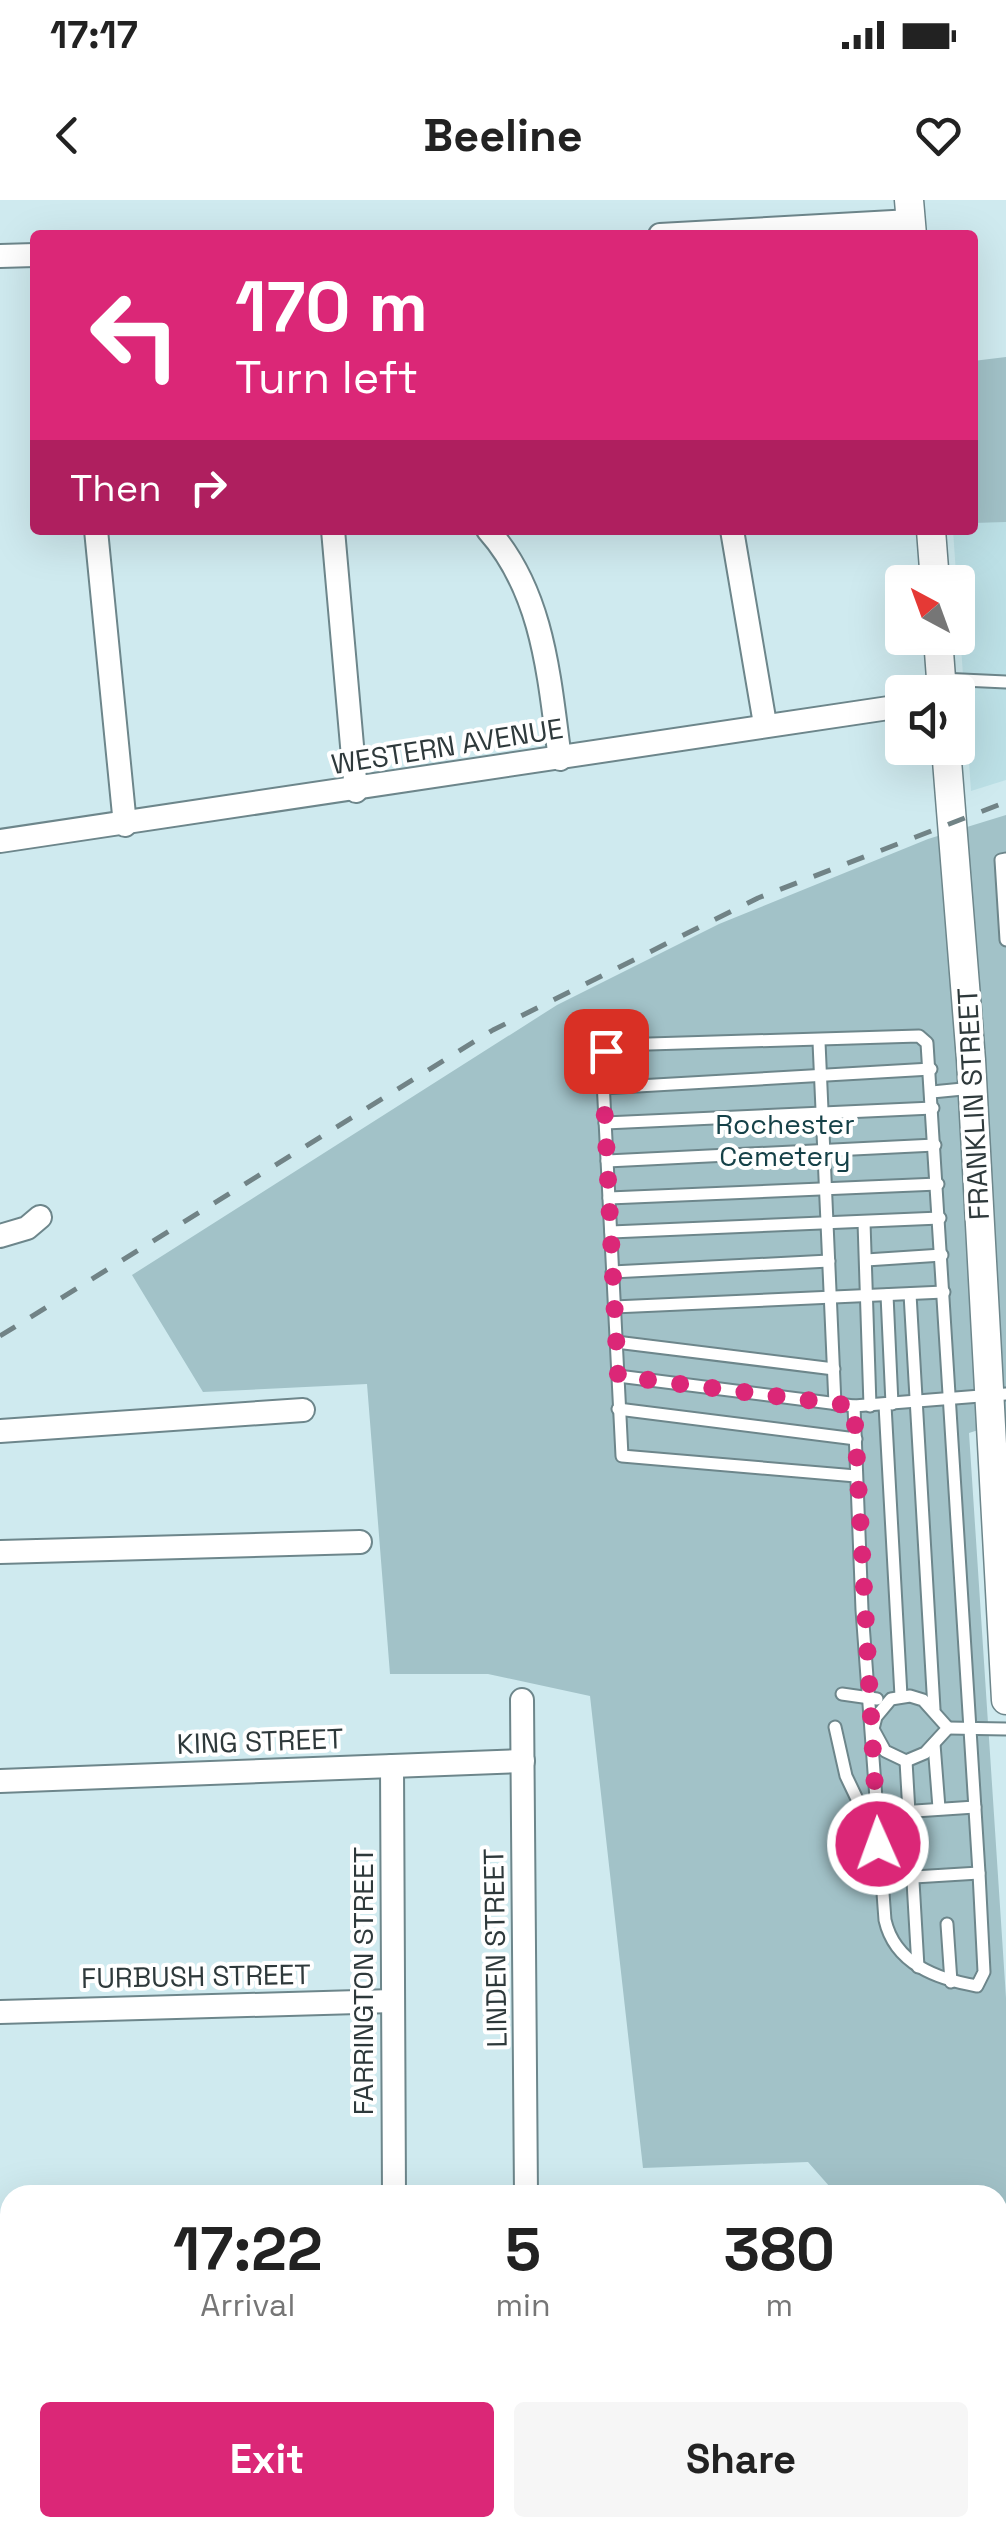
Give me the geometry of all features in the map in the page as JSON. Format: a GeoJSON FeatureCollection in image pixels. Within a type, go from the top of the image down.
{"type":"FeatureCollection","features":[{"type":"Feature","properties":{"kind":"street"},"geometry":{"type":"LineString","coordinates":[[738,230],[911,219]]}},
{"type":"Feature","properties":{"kind":"street"},"geometry":{"type":"LineString","coordinates":[[0,256],[30,255]]}},
{"type":"Feature","properties":{"kind":"street"},"geometry":{"type":"LineString","coordinates":[[96,535],[125,825]]}},
{"type":"Feature","properties":{"kind":"street"},"geometry":{"type":"LineString","coordinates":[[333,535],[356,791]]}},
{"type":"Feature","properties":{"kind":"street"},"geometry":{"type":"LineString","coordinates":[[492,535],[514,564],[532,603],[547,664],[560,758]]}},
{"type":"Feature","properties":{"kind":"street"},"geometry":{"type":"LineString","coordinates":[[733,535],[765,724]]}},
{"type":"Feature","properties":{"kind":"street"},"geometry":{"type":"LineString","coordinates":[[931,535],[933,565]]}},
{"type":"Feature","properties":{"kind":"street","name":"WESTERN AVENUE"},"geometry":{"type":"LineString","coordinates":[[0,841],[356,791],[885,708]]}},
{"type":"Feature","properties":{"kind":"street","name":"FRANKLIN STREET"},"geometry":{"type":"LineString","coordinates":[[947,765],[998,1395],[1006,1700]]}},
{"type":"Feature","properties":{"kind":"street"},"geometry":{"type":"LineString","coordinates":[[0,1236],[28,1228],[40,1217]]}},
{"type":"Feature","properties":{"kind":"street"},"geometry":{"type":"LineString","coordinates":[[1,1430],[303,1410]]}},
{"type":"Feature","properties":{"kind":"street"},"geometry":{"type":"LineString","coordinates":[[0,1552],[360,1542]]}},
{"type":"Feature","properties":{"kind":"street","name":"LINDEN STREET"},"geometry":{"type":"LineString","coordinates":[[522,1700],[526,2185]]}},
{"type":"Feature","properties":{"kind":"street","name":"KING STREET"},"geometry":{"type":"LineString","coordinates":[[0,1781],[523,1761]]}},
{"type":"Feature","properties":{"kind":"street","name":"FARRINGTON STREET"},"geometry":{"type":"LineString","coordinates":[[392,1766],[394,2185]]}},
{"type":"Feature","properties":{"kind":"street","name":"FURBUSH STREET"},"geometry":{"type":"LineString","coordinates":[[0,2012],[393,2001]]}},
{"type":"Feature","properties":{"kind":"lane"},"geometry":{"type":"LineString","coordinates":[[975,684],[1006,682]]}},
{"type":"Feature","properties":{"kind":"lane"},"geometry":{"type":"LineString","coordinates":[[1006,859],[1002,860],[1006,940]]}},
{"type":"Feature","properties":{"kind":"lane"},"geometry":{"type":"LineString","coordinates":[[854,1406],[878,1844],[888,1933],[918,1967],[951,1982],[977,1986],[982,1979],[979,1873],[930,1051],[919,1036],[819,1042],[616,1045],[602,1061],[620,1450],[630,1460],[856,1476]]}},
{"type":"Feature","properties":{"kind":"lane"},"geometry":{"type":"LineString","coordinates":[[819,1042],[835,1404]]}},
{"type":"Feature","properties":{"kind":"lane"},"geometry":{"type":"LineString","coordinates":[[603,1088],[820,1079],[931,1069]]}},
{"type":"Feature","properties":{"kind":"lane"},"geometry":{"type":"LineString","coordinates":[[932,1092],[972,1088]]}},
{"type":"Feature","properties":{"kind":"lane"},"geometry":{"type":"LineString","coordinates":[[605,1124],[933,1108]]}},
{"type":"Feature","properties":{"kind":"lane"},"geometry":{"type":"LineString","coordinates":[[607,1161],[936,1145]]}},
{"type":"Feature","properties":{"kind":"lane"},"geometry":{"type":"LineString","coordinates":[[609,1198],[938,1184]]}},
{"type":"Feature","properties":{"kind":"lane"},"geometry":{"type":"LineString","coordinates":[[611,1232],[940,1218]]}},
{"type":"Feature","properties":{"kind":"lane"},"geometry":{"type":"LineString","coordinates":[[864,1222],[870,1406]]}},
{"type":"Feature","properties":{"kind":"lane"},"geometry":{"type":"LineString","coordinates":[[866,1260],[942,1255]]}},
{"type":"Feature","properties":{"kind":"lane"},"geometry":{"type":"LineString","coordinates":[[612,1272],[829,1261]]}},
{"type":"Feature","properties":{"kind":"lane"},"geometry":{"type":"LineString","coordinates":[[614,1307],[944,1292]]}},
{"type":"Feature","properties":{"kind":"lane"},"geometry":{"type":"LineString","coordinates":[[910,1294],[934,1709]]}},
{"type":"Feature","properties":{"kind":"lane"},"geometry":{"type":"LineString","coordinates":[[887,1295],[896,1698],[876,1717],[873,1729],[885,1752],[906,1761],[917,1759],[948,1728]]}},
{"type":"Feature","properties":{"kind":"lane"},"geometry":{"type":"LineString","coordinates":[[616,1342],[834,1369]]}},
{"type":"Feature","properties":{"kind":"lane"},"geometry":{"type":"LineString","coordinates":[[618,1376],[854,1406],[998,1395]]}},
{"type":"Feature","properties":{"kind":"lane"},"geometry":{"type":"LineString","coordinates":[[618,1409],[856,1440]]}},
{"type":"Feature","properties":{"kind":"lane"},"geometry":{"type":"LineString","coordinates":[[842,1694],[923,1700],[948,1728],[1006,1729]]}},
{"type":"Feature","properties":{"kind":"lane"},"geometry":{"type":"LineString","coordinates":[[836,1727],[846,1776],[878,1844]]}},
{"type":"Feature","properties":{"kind":"lane"},"geometry":{"type":"LineString","coordinates":[[934,1744],[939,1808]]}},
{"type":"Feature","properties":{"kind":"lane"},"geometry":{"type":"LineString","coordinates":[[906,1761],[918,1967]]}},
{"type":"Feature","properties":{"kind":"lane"},"geometry":{"type":"LineString","coordinates":[[864,1815],[975,1807]]}},
{"type":"Feature","properties":{"kind":"lane"},"geometry":{"type":"LineString","coordinates":[[914,1877],[979,1873]]}},
{"type":"Feature","properties":{"kind":"lane"},"geometry":{"type":"LineString","coordinates":[[947,1924],[951,1982]]}},
{"type":"Feature","properties":{"kind":"shaded area"},"geometry":{"type":"Polygon","coordinates":[[[1006,367],[1006,780],[971,791],[969,765],[975,765],[975,675],[963,675],[962,655],[975,655],[975,565],[955,565],[953,535],[978,535],[978,369],[1006,367]]]}},
{"type":"Feature","properties":{"kind":"green space"},"geometry":{"type":"Polygon","coordinates":[[[1006,357],[1006,522],[978,523],[978,360],[1006,357]]]}},
{"type":"Feature","properties":{"kind":"green space","name":"Rochester Cemetery"},"geometry":{"type":"Polygon","coordinates":[[[1006,815],[1006,1421],[969,1433],[1006,1998],[1006,2185],[828,2185],[808,2162],[643,2168],[590,1696],[488,1674],[390,1674],[367,1384],[203,1392],[132,1275],[557,1005],[719,924],[928,839],[1006,815]]]}},
{"type":"Feature","properties":{"kind":"railway"},"geometry":{"type":"LineString","coordinates":[[0,1336],[493,1030],[758,898],[1006,802]]}},
{"type":"Feature","properties":{"kind":"route"},"geometry":{"type":"LineString","coordinates":[[606,1051],[602,1061],[618,1376],[854,1406],[858,1548],[878,1844]]}}]}
